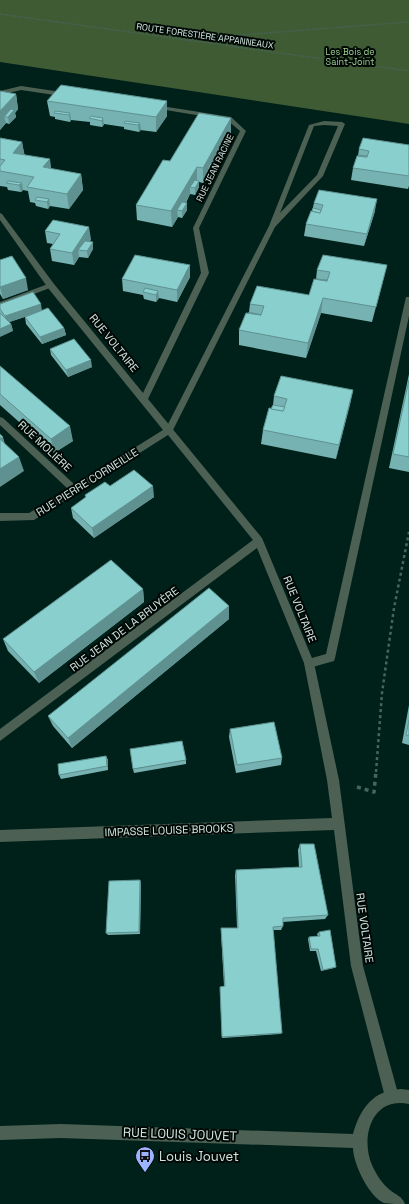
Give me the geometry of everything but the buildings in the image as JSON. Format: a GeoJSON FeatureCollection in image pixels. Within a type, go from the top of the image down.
{"type":"FeatureCollection","features":[{"type":"Feature","properties":{"kind":"street"},"geometry":{"type":"LineString","coordinates":[[0,93],[21,88],[75,96]]}},
{"type":"Feature","properties":{"kind":"street","name":"RUE JEAN RACINE"},"geometry":{"type":"LineString","coordinates":[[144,106],[229,118],[244,131],[196,228],[205,272],[144,399]]}},
{"type":"Feature","properties":{"kind":"street"},"geometry":{"type":"LineString","coordinates":[[169,430],[272,226],[312,125],[324,123],[342,124],[320,176],[272,226]]}},
{"type":"Feature","properties":{"kind":"street","name":"RUE VOLTAIRE"},"geometry":{"type":"LineString","coordinates":[[0,215],[51,286],[260,541],[309,663],[333,780],[357,966],[392,1097]]}},
{"type":"Feature","properties":{"kind":"street"},"geometry":{"type":"LineString","coordinates":[[0,305],[51,286]]}},
{"type":"Feature","properties":{"kind":"street"},"geometry":{"type":"LineString","coordinates":[[309,663],[330,658],[409,300]]}},
{"type":"Feature","properties":{"kind":"street","name":"RUE MOLIÈRE"},"geometry":{"type":"LineString","coordinates":[[0,420],[74,490]]}},
{"type":"Feature","properties":{"kind":"street","name":"RUE PIERRE CORNEILLE"},"geometry":{"type":"LineString","coordinates":[[0,517],[31,517],[169,430]]}},
{"type":"Feature","properties":{"kind":"street","name":"RUE JEAN DE LA BRUYÈRE"},"geometry":{"type":"LineString","coordinates":[[1,735],[260,541]]}},
{"type":"Feature","properties":{"kind":"street","name":"IMPASSE LOUISE BROOKS"},"geometry":{"type":"LineString","coordinates":[[0,836],[338,824]]}},
{"type":"Feature","properties":{"kind":"street"},"geometry":{"type":"LineString","coordinates":[[398,1204],[389,1200],[376,1189],[367,1175],[361,1158],[360,1140],[363,1125],[370,1111],[379,1102],[392,1097],[409,1097]]}},
{"type":"Feature","properties":{"kind":"street","name":"RUE LOUIS JOUVET"},"geometry":{"type":"LineString","coordinates":[[0,1133],[61,1131],[360,1140]]}},
{"type":"Feature","properties":{"kind":"path","name":"ROUTE FORESTIÈRE APPANNEAUX"},"geometry":{"type":"LineString","coordinates":[[0,14],[409,72]]}},
{"type":"Feature","properties":{"kind":"path"},"geometry":{"type":"LineString","coordinates":[[182,39],[409,22]]}},
{"type":"Feature","properties":{"kind":"path"},"geometry":{"type":"LineString","coordinates":[[333,780],[374,792],[382,693],[394,608],[409,532]]}},
{"type":"Feature","properties":{"kind":"green space","name":"Les Bois de Saint-Joint"},"geometry":{"type":"Polygon","coordinates":[[[0,0],[409,0],[409,124],[0,62],[0,0]]]}},
{"type":"Feature","properties":{"kind":"place","name":"Louis Jouvet"},"geometry":{"type":"Point","coordinates":[145,1173]}}]}
